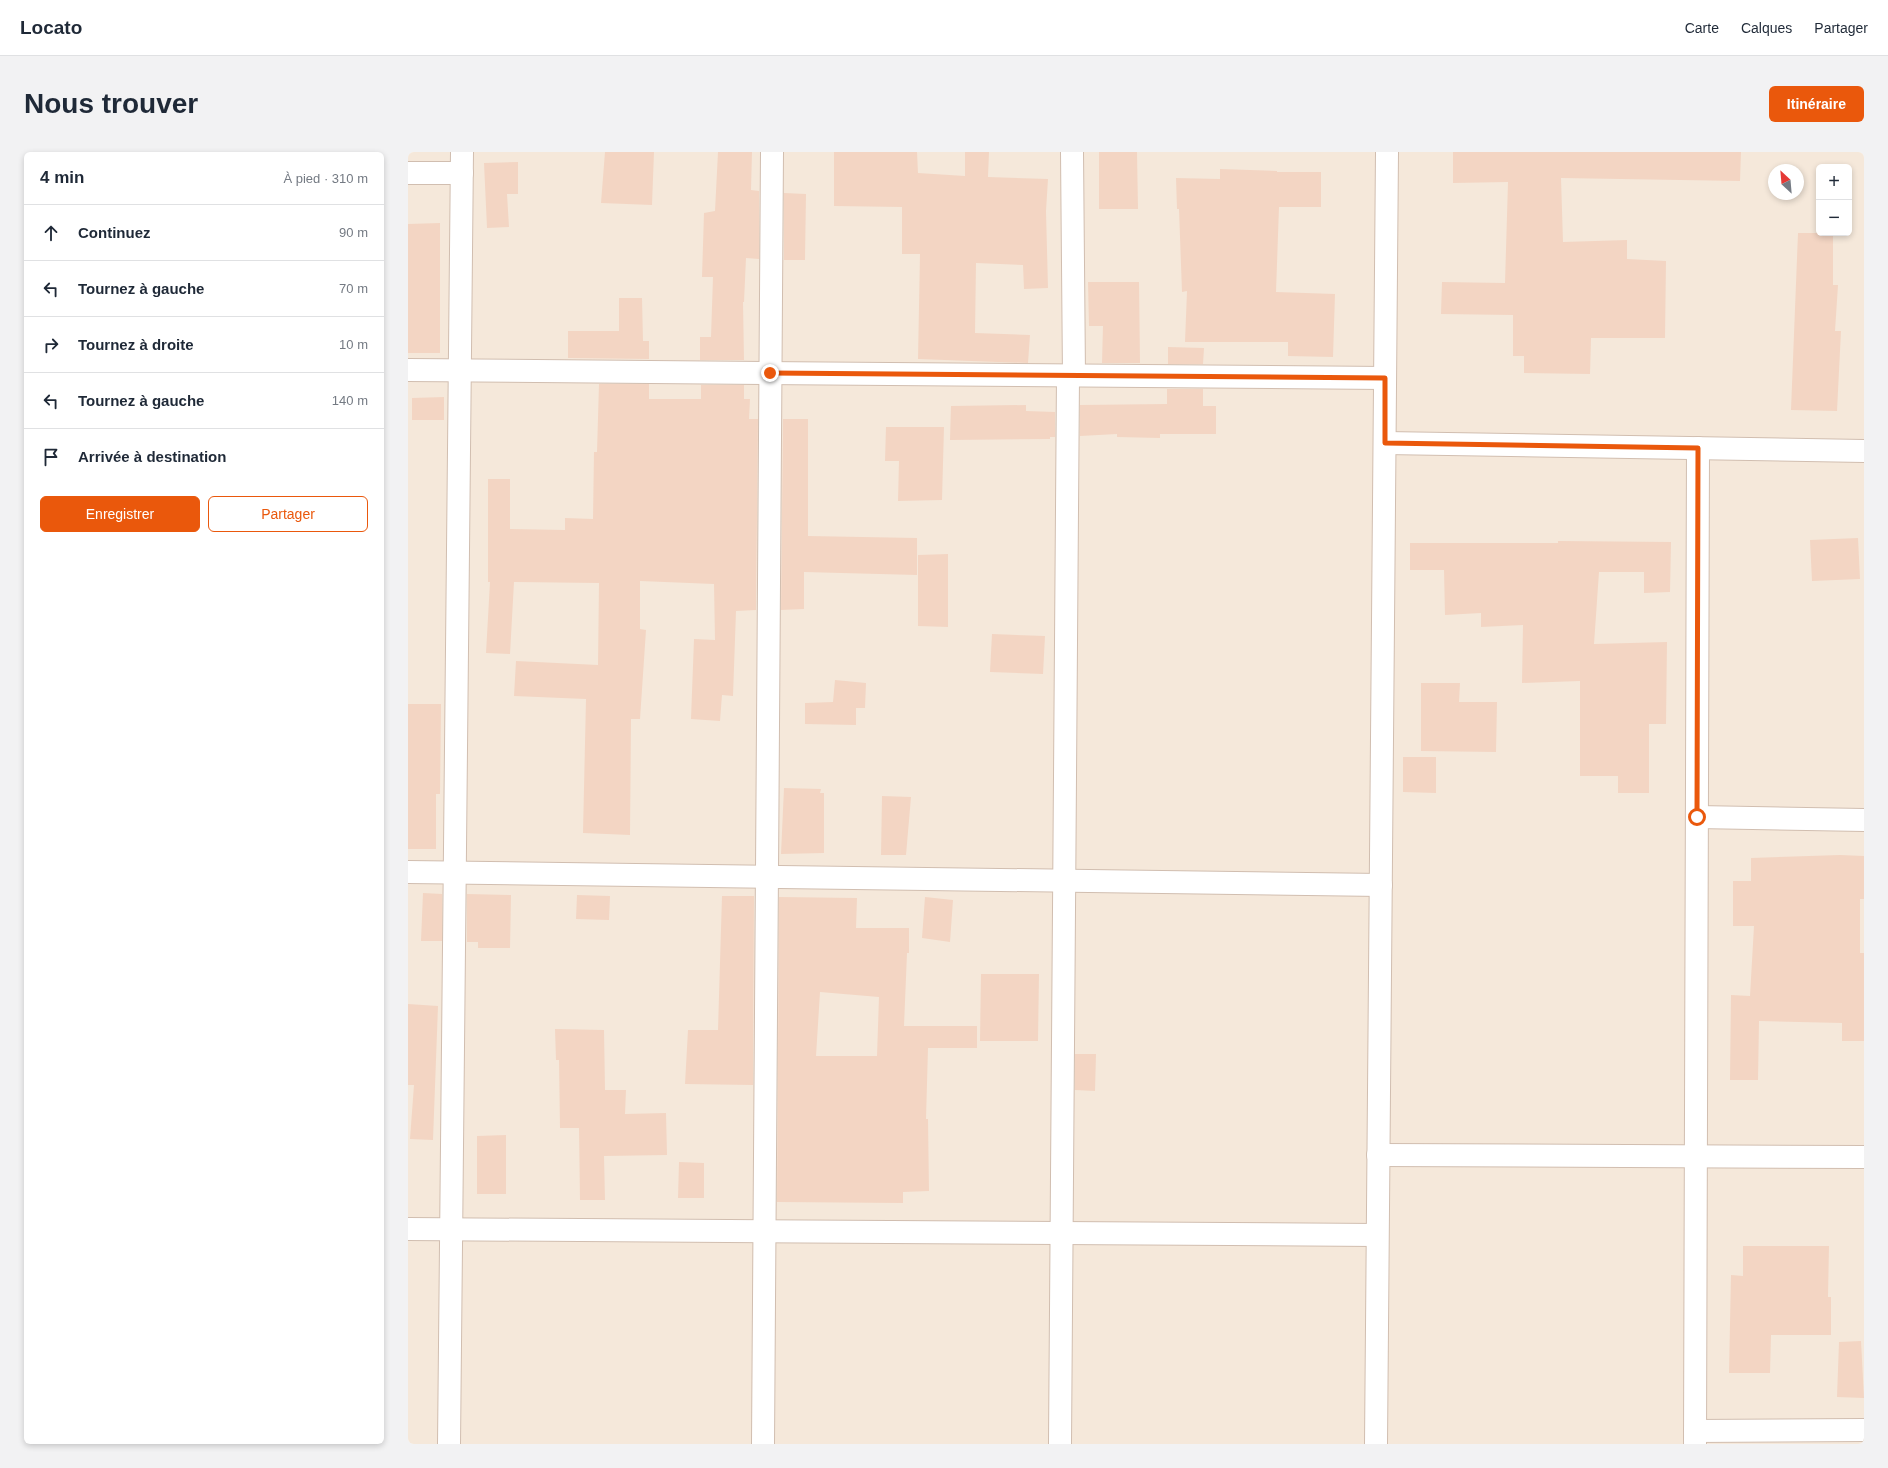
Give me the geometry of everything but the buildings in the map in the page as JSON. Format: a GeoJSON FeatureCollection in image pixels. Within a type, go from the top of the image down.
{"type":"FeatureCollection","features":[{"type":"Feature","properties":{"kind":"street"},"geometry":{"type":"LineString","coordinates":[[449,1444],[462,152]]}},
{"type":"Feature","properties":{"kind":"street"},"geometry":{"type":"LineString","coordinates":[[763,1444],[772,152]]}},
{"type":"Feature","properties":{"kind":"street"},"geometry":{"type":"LineString","coordinates":[[1060,1444],[1064,881],[1071,376],[1072,152]]}},
{"type":"Feature","properties":{"kind":"street"},"geometry":{"type":"LineString","coordinates":[[1376,1444],[1387,152]]}},
{"type":"Feature","properties":{"kind":"street"},"geometry":{"type":"LineString","coordinates":[[408,173],[462,174]]}},
{"type":"Feature","properties":{"kind":"street"},"geometry":{"type":"LineString","coordinates":[[408,370],[1385,378]]}},
{"type":"Feature","properties":{"kind":"street"},"geometry":{"type":"LineString","coordinates":[[1385,443],[1864,451]]}},
{"type":"Feature","properties":{"kind":"street"},"geometry":{"type":"LineString","coordinates":[[1698,448],[1695,1437],[1864,1430]]}},
{"type":"Feature","properties":{"kind":"street"},"geometry":{"type":"LineString","coordinates":[[1697,817],[1864,820]]}},
{"type":"Feature","properties":{"kind":"street"},"geometry":{"type":"LineString","coordinates":[[408,872],[1381,885]]}},
{"type":"Feature","properties":{"kind":"street"},"geometry":{"type":"LineString","coordinates":[[1378,1155],[1864,1157]]}},
{"type":"Feature","properties":{"kind":"street"},"geometry":{"type":"LineString","coordinates":[[408,1229],[1377,1235]]}},
{"type":"Feature","properties":{"kind":"shaded area"},"geometry":{"type":"Polygon","coordinates":[[[408,152],[1864,152],[1864,1444],[408,1444],[408,152]]]}},
{"type":"Feature","properties":{"kind":"route"},"geometry":{"type":"LineString","coordinates":[[770,373],[1385,378],[1385,443],[1698,448],[1697,817]]}}]}
